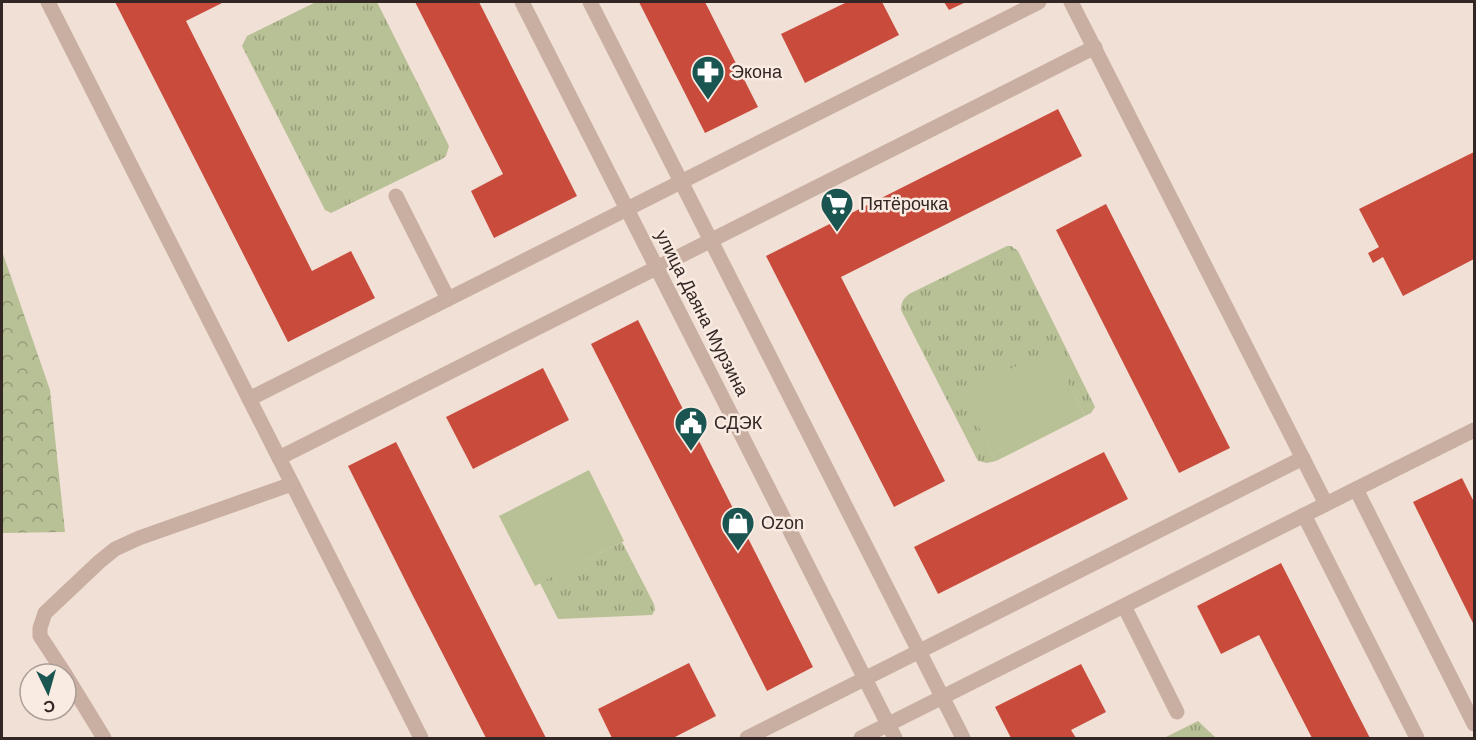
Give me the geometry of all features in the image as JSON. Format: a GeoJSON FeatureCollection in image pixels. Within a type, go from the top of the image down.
{"type":"FeatureCollection","features":[{"type":"Feature","properties":{"kind":"street"},"geometry":{"type":"LineString","coordinates":[[48,2],[421,738]]}},
{"type":"Feature","properties":{"kind":"street","name":"улица Даяна Мурзина"},"geometry":{"type":"LineString","coordinates":[[522,2],[891,732]]}},
{"type":"Feature","properties":{"kind":"street"},"geometry":{"type":"LineString","coordinates":[[590,2],[963,738]]}},
{"type":"Feature","properties":{"kind":"street"},"geometry":{"type":"LineString","coordinates":[[249,399],[1039,2]]}},
{"type":"Feature","properties":{"kind":"street"},"geometry":{"type":"LineString","coordinates":[[1071,2],[1326,504]]}},
{"type":"Feature","properties":{"kind":"street"},"geometry":{"type":"LineString","coordinates":[[279,458],[1095,47]]}},
{"type":"Feature","properties":{"kind":"street"},"geometry":{"type":"LineString","coordinates":[[396,196],[448,299]]}},
{"type":"Feature","properties":{"kind":"street"},"geometry":{"type":"LineString","coordinates":[[861,738],[891,732],[942,698],[1474,429]]}},
{"type":"Feature","properties":{"kind":"street"},"geometry":{"type":"LineString","coordinates":[[747,738],[1303,458]]}},
{"type":"Feature","properties":{"kind":"street"},"geometry":{"type":"LineString","coordinates":[[57,662],[40,636],[41,621],[52,606],[99,561],[115,549],[138,538],[292,484]]}},
{"type":"Feature","properties":{"kind":"street"},"geometry":{"type":"LineString","coordinates":[[1356,489],[1474,724]]}},
{"type":"Feature","properties":{"kind":"street"},"geometry":{"type":"LineString","coordinates":[[1304,515],[1417,738]]}},
{"type":"Feature","properties":{"kind":"street"},"geometry":{"type":"LineString","coordinates":[[1124,606],[1177,712]]}},
{"type":"Feature","properties":{"kind":"street"},"geometry":{"type":"LineString","coordinates":[[78,696],[104,738]]}},
{"type":"Feature","properties":{"kind":"green space"},"geometry":{"type":"Polygon","coordinates":[[[316,2],[377,2],[449,146],[446,156],[442,159],[331,213],[325,210],[242,46],[247,36],[316,2]]]}},
{"type":"Feature","properties":{"kind":"green space"},"geometry":{"type":"Polygon","coordinates":[[[1007,246],[1018,251],[1095,407],[1085,416],[1051,349],[962,393],[996,461],[987,463],[978,461],[901,307],[903,300],[911,293],[1007,246]]]}},
{"type":"Feature","properties":{"kind":"green space"},"geometry":{"type":"Polygon","coordinates":[[[2,251],[50,390],[65,532],[2,533],[2,251]]]}},
{"type":"Feature","properties":{"kind":"green space"},"geometry":{"type":"Polygon","coordinates":[[[1051,348],[1085,416],[996,461],[961,393],[1051,348]]]}},
{"type":"Feature","properties":{"kind":"green space"},"geometry":{"type":"Polygon","coordinates":[[[589,470],[624,541],[535,586],[499,516],[589,470]]]}},
{"type":"Feature","properties":{"kind":"green space"},"geometry":{"type":"Polygon","coordinates":[[[622,542],[654,604],[655,610],[652,615],[558,619],[540,583],[622,542]]]}},
{"type":"Feature","properties":{"kind":"green space"},"geometry":{"type":"Polygon","coordinates":[[[1198,721],[1216,738],[1164,738],[1198,721]]]}},
{"type":"Feature","properties":{"kind":"building"},"geometry":{"type":"Polygon","coordinates":[[[115,2],[224,2],[186,21],[312,271],[351,251],[375,298],[288,342],[115,2]]]}},
{"type":"Feature","properties":{"kind":"building"},"geometry":{"type":"Polygon","coordinates":[[[415,2],[479,2],[577,196],[494,238],[471,191],[503,174],[415,2]]]}},
{"type":"Feature","properties":{"kind":"building"},"geometry":{"type":"Polygon","coordinates":[[[639,2],[705,2],[758,107],[705,133],[639,2]]]}},
{"type":"Feature","properties":{"kind":"building"},"geometry":{"type":"Polygon","coordinates":[[[847,2],[882,2],[899,35],[805,83],[781,34],[847,2]]]}},
{"type":"Feature","properties":{"kind":"building"},"geometry":{"type":"Polygon","coordinates":[[[944,2],[966,2],[949,10],[944,2]]]}},
{"type":"Feature","properties":{"kind":"building"},"geometry":{"type":"Polygon","coordinates":[[[1058,109],[1082,156],[841,277],[945,481],[894,507],[766,256],[1058,109]]]}},
{"type":"Feature","properties":{"kind":"building"},"geometry":{"type":"Polygon","coordinates":[[[1474,152],[1474,259],[1403,296],[1383,257],[1373,263],[1368,253],[1379,247],[1359,209],[1474,152]]]}},
{"type":"Feature","properties":{"kind":"building"},"geometry":{"type":"Polygon","coordinates":[[[1106,204],[1230,448],[1179,473],[1056,230],[1106,204]]]}},
{"type":"Feature","properties":{"kind":"building"},"geometry":{"type":"Polygon","coordinates":[[[638,320],[813,667],[767,691],[591,344],[638,320]]]}},
{"type":"Feature","properties":{"kind":"building"},"geometry":{"type":"Polygon","coordinates":[[[543,368],[569,420],[473,469],[446,417],[543,368]]]}},
{"type":"Feature","properties":{"kind":"building"},"geometry":{"type":"Polygon","coordinates":[[[396,442],[546,738],[486,738],[413,596],[348,466],[396,442]]]}},
{"type":"Feature","properties":{"kind":"building"},"geometry":{"type":"Polygon","coordinates":[[[1104,452],[1128,499],[938,594],[914,547],[1104,452]]]}},
{"type":"Feature","properties":{"kind":"building"},"geometry":{"type":"Polygon","coordinates":[[[1462,478],[1474,502],[1474,625],[1413,502],[1462,478]]]}},
{"type":"Feature","properties":{"kind":"building"},"geometry":{"type":"Polygon","coordinates":[[[1281,563],[1370,738],[1312,738],[1259,635],[1221,654],[1197,606],[1281,563]]]}},
{"type":"Feature","properties":{"kind":"building"},"geometry":{"type":"Polygon","coordinates":[[[689,663],[716,716],[673,738],[612,738],[598,709],[689,663]]]}},
{"type":"Feature","properties":{"kind":"building"},"geometry":{"type":"Polygon","coordinates":[[[1081,664],[1106,712],[1071,730],[1076,738],[1011,738],[995,707],[1081,664]]]}},
{"type":"Feature","properties":{"kind":"place","name":"Экона"},"geometry":{"type":"Point","coordinates":[708,101]}},
{"type":"Feature","properties":{"kind":"place","name":"Пятёрочка"},"geometry":{"type":"Point","coordinates":[837,233]}},
{"type":"Feature","properties":{"kind":"place","name":"СДЭК"},"geometry":{"type":"Point","coordinates":[691,452]}},
{"type":"Feature","properties":{"kind":"place","name":"Ozon"},"geometry":{"type":"Point","coordinates":[738,552]}}]}
